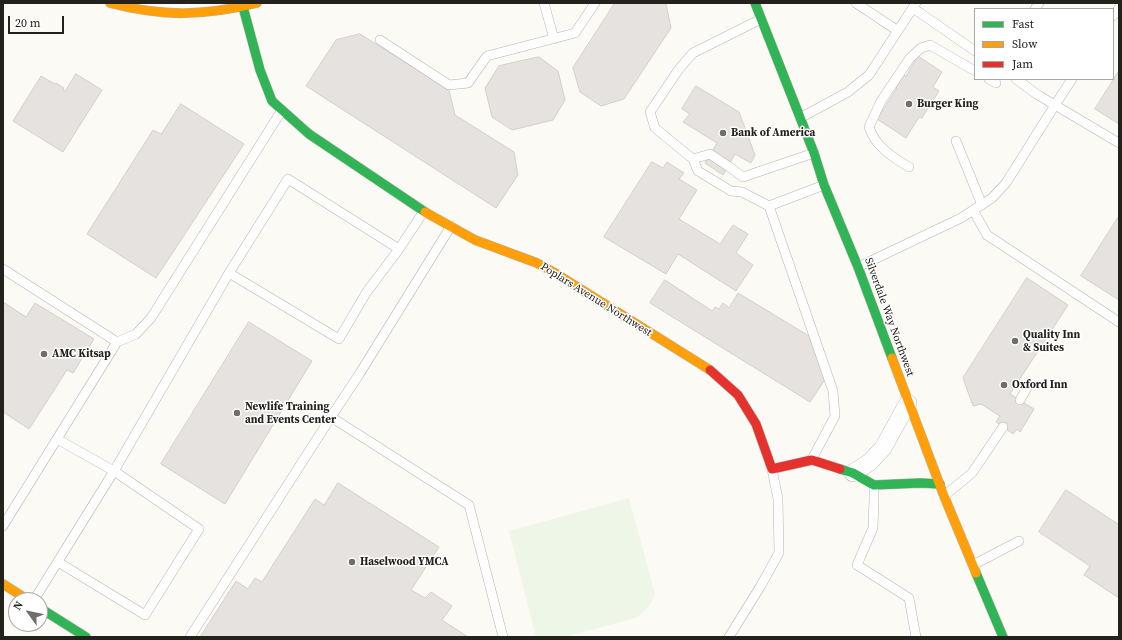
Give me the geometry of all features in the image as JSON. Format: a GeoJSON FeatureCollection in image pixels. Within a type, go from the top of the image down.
{"type":"FeatureCollection","features":[{"type":"Feature","properties":{"kind":"street"},"geometry":{"type":"LineString","coordinates":[[110,3],[132,9],[170,14],[215,12],[258,3]]}},
{"type":"Feature","properties":{"kind":"street","name":"Silverdale Way Northwest"},"geometry":{"type":"LineString","coordinates":[[755,3],[814,153],[824,185],[858,267],[944,496],[1003,637]]}},
{"type":"Feature","properties":{"kind":"street","name":"Poplars Avenue Northwest"},"geometry":{"type":"LineString","coordinates":[[243,7],[260,70],[272,101],[309,134],[424,211],[475,240],[537,263],[555,272],[710,370],[738,396],[756,424],[772,469]]}},
{"type":"Feature","properties":{"kind":"street"},"geometry":{"type":"LineString","coordinates":[[853,474],[870,462],[883,448],[908,403]]}},
{"type":"Feature","properties":{"kind":"street"},"geometry":{"type":"LineString","coordinates":[[772,469],[812,460],[853,474],[874,485],[920,483],[940,484]]}},
{"type":"Feature","properties":{"kind":"street"},"geometry":{"type":"LineString","coordinates":[[3,584],[16,592]]}},
{"type":"Feature","properties":{"kind":"street"},"geometry":{"type":"LineString","coordinates":[[48,613],[86,637]]}},
{"type":"Feature","properties":{"kind":"lane"},"geometry":{"type":"LineString","coordinates":[[544,3],[554,39]]}},
{"type":"Feature","properties":{"kind":"lane"},"geometry":{"type":"LineString","coordinates":[[380,40],[449,85],[468,83],[487,56],[575,33],[595,3]]}},
{"type":"Feature","properties":{"kind":"lane"},"geometry":{"type":"LineString","coordinates":[[856,3],[898,31]]}},
{"type":"Feature","properties":{"kind":"lane"},"geometry":{"type":"LineString","coordinates":[[800,118],[848,92],[869,75],[915,5],[974,50]]}},
{"type":"Feature","properties":{"kind":"lane"},"geometry":{"type":"LineString","coordinates":[[762,19],[693,53],[679,69],[650,112],[655,128],[693,159],[698,171],[731,191],[742,192],[769,206],[833,391],[835,416],[812,460]]}},
{"type":"Feature","properties":{"kind":"lane"},"geometry":{"type":"LineString","coordinates":[[909,166],[882,148],[875,140],[869,127],[881,101],[910,58],[921,48],[930,45],[974,70]]}},
{"type":"Feature","properties":{"kind":"lane"},"geometry":{"type":"LineString","coordinates":[[1017,80],[1038,95],[1119,143]]}},
{"type":"Feature","properties":{"kind":"lane"},"geometry":{"type":"LineString","coordinates":[[858,267],[961,218],[992,198],[1006,183],[1071,80]]}},
{"type":"Feature","properties":{"kind":"lane"},"geometry":{"type":"LineString","coordinates":[[3,526],[117,342],[136,334],[151,318],[282,110]]}},
{"type":"Feature","properties":{"kind":"lane"},"geometry":{"type":"LineString","coordinates":[[956,141],[982,205]]}},
{"type":"Feature","properties":{"kind":"lane"},"geometry":{"type":"LineString","coordinates":[[693,159],[710,154],[743,177],[814,153]]}},
{"type":"Feature","properties":{"kind":"lane"},"geometry":{"type":"LineString","coordinates":[[39,592],[114,471],[230,273],[288,179],[399,249]]}},
{"type":"Feature","properties":{"kind":"lane"},"geometry":{"type":"LineString","coordinates":[[769,206],[824,185]]}},
{"type":"Feature","properties":{"kind":"lane"},"geometry":{"type":"LineString","coordinates":[[973,210],[987,235],[1119,322]]}},
{"type":"Feature","properties":{"kind":"lane"},"geometry":{"type":"LineString","coordinates":[[230,273],[339,339],[366,293],[399,249],[424,211]]}},
{"type":"Feature","properties":{"kind":"lane"},"geometry":{"type":"LineString","coordinates":[[190,637],[360,373],[451,226]]}},
{"type":"Feature","properties":{"kind":"lane"},"geometry":{"type":"LineString","coordinates":[[3,269],[117,342]]}},
{"type":"Feature","properties":{"kind":"lane"},"geometry":{"type":"LineString","coordinates":[[1020,400],[1028,386]]}},
{"type":"Feature","properties":{"kind":"lane"},"geometry":{"type":"LineString","coordinates":[[331,417],[469,505],[503,637]]}},
{"type":"Feature","properties":{"kind":"lane"},"geometry":{"type":"LineString","coordinates":[[944,496],[972,472],[1003,427]]}},
{"type":"Feature","properties":{"kind":"lane"},"geometry":{"type":"LineString","coordinates":[[57,440],[114,471],[199,529],[145,615],[58,562]]}},
{"type":"Feature","properties":{"kind":"lane"},"geometry":{"type":"LineString","coordinates":[[729,637],[779,553],[778,499],[772,469]]}},
{"type":"Feature","properties":{"kind":"lane"},"geometry":{"type":"LineString","coordinates":[[874,485],[873,528],[857,565],[909,598],[916,637]]}},
{"type":"Feature","properties":{"kind":"lane"},"geometry":{"type":"LineString","coordinates":[[974,565],[1019,541]]}},
{"type":"Feature","properties":{"kind":"green space"},"geometry":{"type":"Polygon","coordinates":[[[629,498],[655,594],[649,605],[636,618],[564,637],[536,637],[509,531],[629,498]]]}},
{"type":"Feature","properties":{"kind":"building"},"geometry":{"type":"Polygon","coordinates":[[[615,3],[664,3],[666,4],[671,28],[624,99],[601,106],[580,92],[573,68],[615,3]]]}},
{"type":"Feature","properties":{"kind":"building"},"geometry":{"type":"Polygon","coordinates":[[[360,34],[449,90],[455,115],[514,152],[518,175],[496,208],[306,86],[336,40],[360,34]]]}},
{"type":"Feature","properties":{"kind":"building","name":"Burger King"},"geometry":{"type":"Polygon","coordinates":[[[918,56],[942,72],[933,87],[939,91],[922,118],[919,117],[906,138],[877,119],[897,88],[894,85],[902,73],[906,76],[918,56]]]}},
{"type":"Feature","properties":{"kind":"building"},"geometry":{"type":"Polygon","coordinates":[[[539,57],[558,71],[565,100],[553,120],[512,130],[492,117],[485,88],[499,66],[539,57]]]}},
{"type":"Feature","properties":{"kind":"building"},"geometry":{"type":"Polygon","coordinates":[[[1119,71],[1119,124],[1095,109],[1119,71]]]}},
{"type":"Feature","properties":{"kind":"building"},"geometry":{"type":"Polygon","coordinates":[[[76,74],[102,90],[63,152],[13,121],[41,76],[64,88],[63,90],[65,91],[76,74]]]}},
{"type":"Feature","properties":{"kind":"building","name":"Bank of America"},"geometry":{"type":"Polygon","coordinates":[[[696,86],[739,112],[755,155],[751,163],[735,154],[723,175],[705,163],[717,143],[683,122],[690,114],[682,109],[696,86]]]}},
{"type":"Feature","properties":{"kind":"building"},"geometry":{"type":"Polygon","coordinates":[[[181,104],[244,144],[156,278],[87,234],[153,130],[161,134],[181,104]]]}},
{"type":"Feature","properties":{"kind":"building"},"geometry":{"type":"Polygon","coordinates":[[[652,162],[663,168],[667,162],[684,173],[679,179],[697,190],[679,219],[720,244],[733,225],[748,234],[736,253],[753,265],[736,291],[678,254],[666,274],[604,237],[652,162]]]}},
{"type":"Feature","properties":{"kind":"building"},"geometry":{"type":"Polygon","coordinates":[[[1119,216],[1119,300],[1081,276],[1119,216]]]}},
{"type":"Feature","properties":{"kind":"building","name":"Quality Inn & Suites"},"geometry":{"type":"Polygon","coordinates":[[[1027,278],[1068,305],[1010,394],[1034,409],[1020,432],[1017,429],[1013,434],[996,422],[1000,416],[981,404],[973,406],[963,378],[1027,278]]]}},
{"type":"Feature","properties":{"kind":"building"},"geometry":{"type":"Polygon","coordinates":[[[665,280],[712,311],[715,307],[719,309],[723,303],[729,308],[738,293],[809,336],[826,378],[810,402],[650,303],[665,280]]]}},
{"type":"Feature","properties":{"kind":"building","name":"AMC Kitsap"},"geometry":{"type":"Polygon","coordinates":[[[3,302],[26,317],[35,303],[94,339],[73,373],[67,370],[29,429],[3,412],[3,302]]]}},
{"type":"Feature","properties":{"kind":"building","name":"Newlife Training and Events Center"},"geometry":{"type":"Polygon","coordinates":[[[249,322],[312,361],[225,504],[161,464],[249,322]]]}},
{"type":"Feature","properties":{"kind":"building","name":"Haselwood YMCA"},"geometry":{"type":"Polygon","coordinates":[[[338,483],[439,547],[411,590],[425,598],[431,592],[452,606],[442,620],[468,637],[200,637],[236,581],[248,589],[255,578],[262,582],[315,499],[324,505],[338,483]]]}},
{"type":"Feature","properties":{"kind":"building"},"geometry":{"type":"Polygon","coordinates":[[[1066,490],[1118,524],[1119,522],[1119,598],[1084,575],[1090,566],[1039,532],[1066,490]]]}},
{"type":"Feature","properties":{"kind":"traffic: fast"},"geometry":{"type":"LineString","coordinates":[[755,3],[892,358]]}},
{"type":"Feature","properties":{"kind":"traffic: fast"},"geometry":{"type":"LineString","coordinates":[[243,7],[260,70],[272,101],[309,134],[425,212]]}},
{"type":"Feature","properties":{"kind":"traffic: fast"},"geometry":{"type":"LineString","coordinates":[[840,469],[853,473],[874,485],[920,483],[940,484]]}},
{"type":"Feature","properties":{"kind":"traffic: fast"},"geometry":{"type":"LineString","coordinates":[[976,573],[1003,637]]}},
{"type":"Feature","properties":{"kind":"traffic: fast"},"geometry":{"type":"LineString","coordinates":[[48,613],[86,637]]}},
{"type":"Feature","properties":{"kind":"traffic: slow"},"geometry":{"type":"LineString","coordinates":[[110,3],[129,8],[166,13],[201,12],[257,3]]}},
{"type":"Feature","properties":{"kind":"traffic: slow"},"geometry":{"type":"LineString","coordinates":[[425,212],[475,240],[537,263],[710,370]]}},
{"type":"Feature","properties":{"kind":"traffic: slow"},"geometry":{"type":"LineString","coordinates":[[892,358],[944,496],[976,573]]}},
{"type":"Feature","properties":{"kind":"traffic: slow"},"geometry":{"type":"LineString","coordinates":[[3,584],[16,592]]}},
{"type":"Feature","properties":{"kind":"traffic: jam"},"geometry":{"type":"LineString","coordinates":[[710,370],[738,395],[756,424],[772,469],[812,460],[840,469]]}},
{"type":"Feature","properties":{"kind":"place","name":"Burger King"},"geometry":{"type":"Point","coordinates":[909,104]}},
{"type":"Feature","properties":{"kind":"place","name":"Bank of America"},"geometry":{"type":"Point","coordinates":[723,133]}},
{"type":"Feature","properties":{"kind":"place","name":"Quality Inn & Suites"},"geometry":{"type":"Point","coordinates":[1015,341]}},
{"type":"Feature","properties":{"kind":"place","name":"AMC Kitsap"},"geometry":{"type":"Point","coordinates":[44,354]}},
{"type":"Feature","properties":{"kind":"place","name":"Oxford Inn"},"geometry":{"type":"Point","coordinates":[1004,385]}},
{"type":"Feature","properties":{"kind":"place","name":"Newlife Training and Events Center"},"geometry":{"type":"Point","coordinates":[237,413]}},
{"type":"Feature","properties":{"kind":"place","name":"Haselwood YMCA"},"geometry":{"type":"Point","coordinates":[352,562]}}]}
